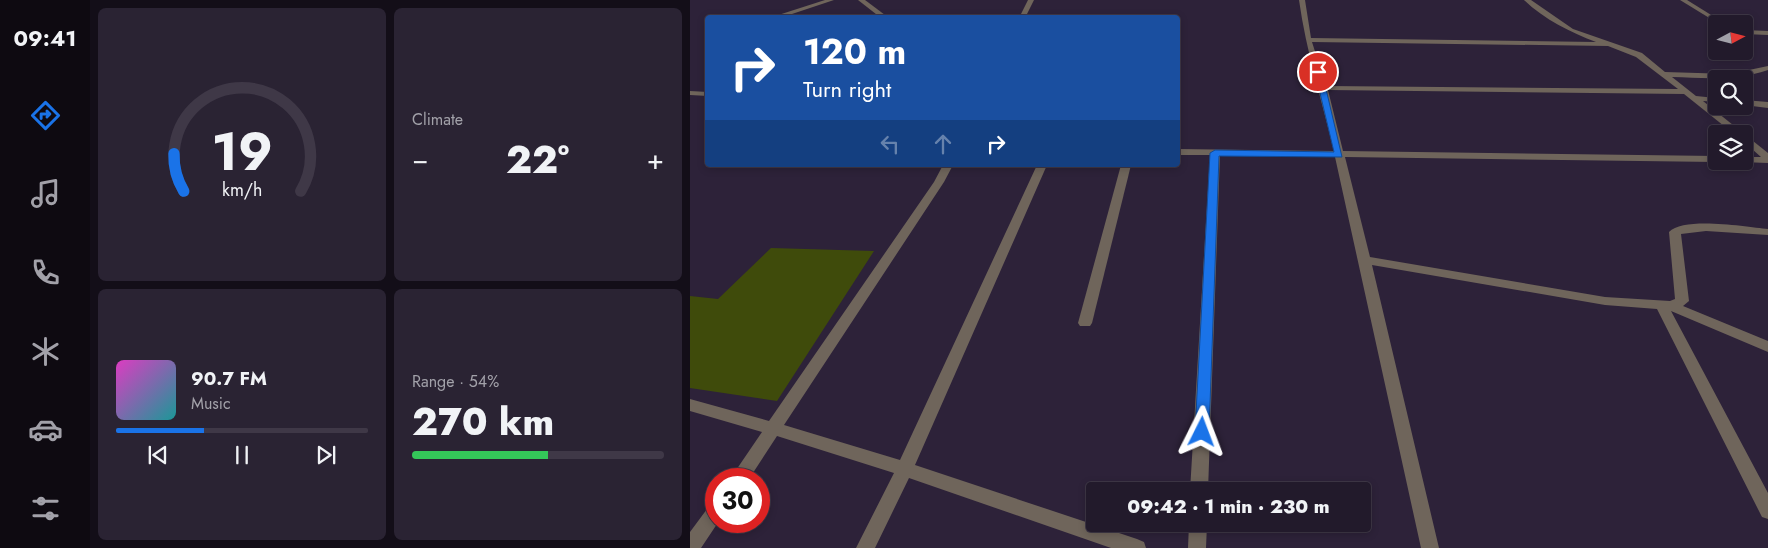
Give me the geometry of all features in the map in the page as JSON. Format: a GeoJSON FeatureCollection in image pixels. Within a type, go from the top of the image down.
{"type":"FeatureCollection","features":[{"type":"Feature","properties":{"kind":"street"},"geometry":{"type":"LineString","coordinates":[[782,15],[831,0]]}},
{"type":"Feature","properties":{"kind":"street"},"geometry":{"type":"LineString","coordinates":[[862,0],[882,15]]}},
{"type":"Feature","properties":{"kind":"street"},"geometry":{"type":"LineString","coordinates":[[1024,15],[1031,0]]}},
{"type":"Feature","properties":{"kind":"street"},"geometry":{"type":"LineString","coordinates":[[1302,0],[1308,40],[1324,88],[1430,548]]}},
{"type":"Feature","properties":{"kind":"street"},"geometry":{"type":"LineString","coordinates":[[1527,0],[1566,28],[1639,55],[1729,125]]}},
{"type":"Feature","properties":{"kind":"street"},"geometry":{"type":"LineString","coordinates":[[1683,0],[1708,15]]}},
{"type":"Feature","properties":{"kind":"street"},"geometry":{"type":"LineString","coordinates":[[1753,32],[1768,33]]}},
{"type":"Feature","properties":{"kind":"street"},"geometry":{"type":"LineString","coordinates":[[1308,40],[1611,44]]}},
{"type":"Feature","properties":{"kind":"street"},"geometry":{"type":"LineString","coordinates":[[1665,74],[1734,76],[1754,73],[1768,68]]}},
{"type":"Feature","properties":{"kind":"street"},"geometry":{"type":"LineString","coordinates":[[1324,88],[1687,92]]}},
{"type":"Feature","properties":{"kind":"street"},"geometry":{"type":"LineString","coordinates":[[690,93],[705,94]]}},
{"type":"Feature","properties":{"kind":"street"},"geometry":{"type":"LineString","coordinates":[[1695,98],[1708,99]]}},
{"type":"Feature","properties":{"kind":"street"},"geometry":{"type":"LineString","coordinates":[[1753,103],[1768,105]]}},
{"type":"Feature","properties":{"kind":"street"},"geometry":{"type":"LineString","coordinates":[[1753,145],[1768,159]]}},
{"type":"Feature","properties":{"kind":"street"},"geometry":{"type":"LineString","coordinates":[[1180,152],[1708,159]]}},
{"type":"Feature","properties":{"kind":"street"},"geometry":{"type":"LineString","coordinates":[[1199,482],[1215,153]]}},
{"type":"Feature","properties":{"kind":"street"},"geometry":{"type":"LineString","coordinates":[[1753,160],[1768,159]]}},
{"type":"Feature","properties":{"kind":"street"},"geometry":{"type":"LineString","coordinates":[[747,468],[776,428],[868,285],[939,182],[947,167]]}},
{"type":"Feature","properties":{"kind":"street"},"geometry":{"type":"LineString","coordinates":[[865,548],[905,469],[1041,167]]}},
{"type":"Feature","properties":{"kind":"street"},"geometry":{"type":"LineString","coordinates":[[1085,324],[1125,167]]}},
{"type":"Feature","properties":{"kind":"street"},"geometry":{"type":"LineString","coordinates":[[1667,306],[1682,301],[1675,232],[1680,229],[1704,228],[1768,232]]}},
{"type":"Feature","properties":{"kind":"street"},"geometry":{"type":"LineString","coordinates":[[1365,260],[1605,301],[1667,306],[1768,346]]}},
{"type":"Feature","properties":{"kind":"street"},"geometry":{"type":"LineString","coordinates":[[1667,306],[1767,508]]}},
{"type":"Feature","properties":{"kind":"street"},"geometry":{"type":"LineString","coordinates":[[690,405],[776,428],[905,469],[1137,548]]}},
{"type":"Feature","properties":{"kind":"street"},"geometry":{"type":"LineString","coordinates":[[690,548],[705,527]]}},
{"type":"Feature","properties":{"kind":"street"},"geometry":{"type":"LineString","coordinates":[[1196,548],[1197,532]]}},
{"type":"Feature","properties":{"kind":"green space"},"geometry":{"type":"Polygon","coordinates":[[[771,248],[874,251],[777,401],[690,388],[690,296],[718,299],[771,248]]]}},
{"type":"Feature","properties":{"kind":"route"},"geometry":{"type":"LineString","coordinates":[[1202,432],[1215,153],[1339,155],[1324,88],[1318,72]]}}]}
